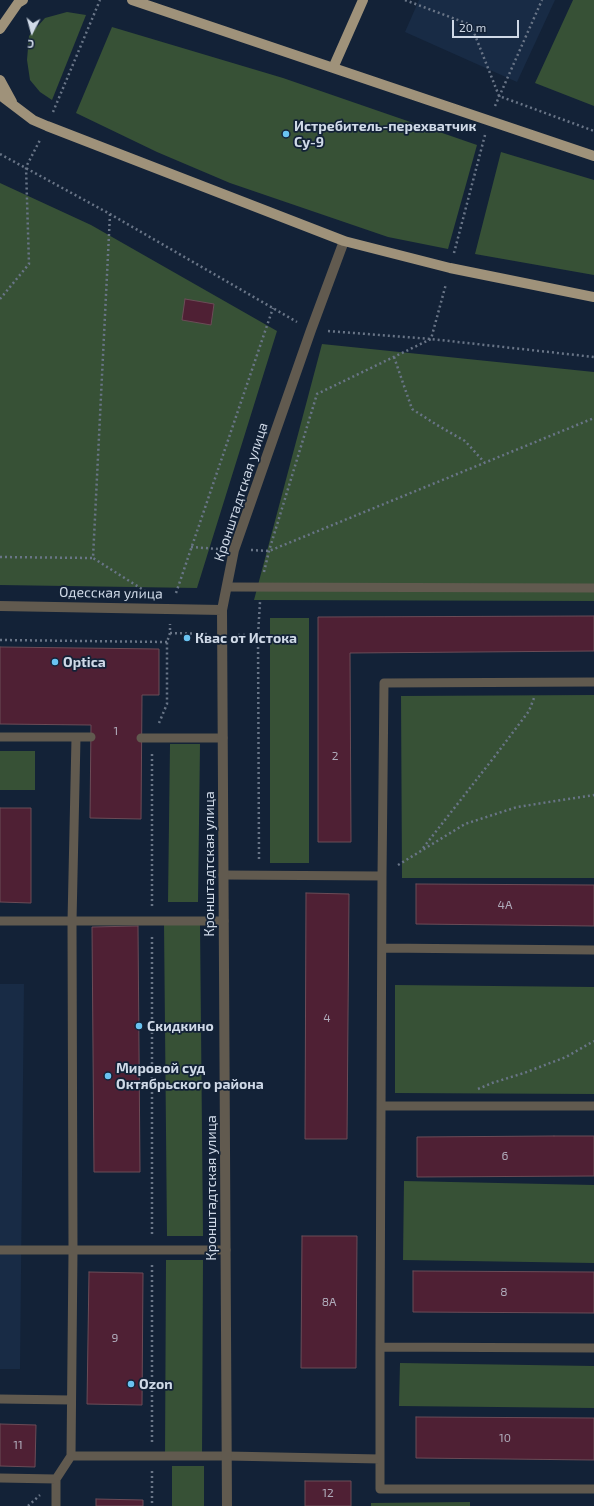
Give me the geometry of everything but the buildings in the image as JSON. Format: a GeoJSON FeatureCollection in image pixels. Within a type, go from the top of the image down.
{"type":"FeatureCollection","features":[{"type":"Feature","properties":{"kind":"main road"},"geometry":{"type":"LineString","coordinates":[[0,29],[18,3],[23,0]]}},
{"type":"Feature","properties":{"kind":"main road"},"geometry":{"type":"LineString","coordinates":[[132,0],[594,156]]}},
{"type":"Feature","properties":{"kind":"main road"},"geometry":{"type":"LineString","coordinates":[[333,68],[363,0]]}},
{"type":"Feature","properties":{"kind":"main road"},"geometry":{"type":"LineString","coordinates":[[0,80],[14,105]]}},
{"type":"Feature","properties":{"kind":"main road"},"geometry":{"type":"LineString","coordinates":[[0,95],[33,120],[47,126],[344,241],[450,268],[594,297]]}},
{"type":"Feature","properties":{"kind":"street","name":"Кронштадтская улица"},"geometry":{"type":"LineString","coordinates":[[227,1506],[222,610],[234,550],[311,330],[344,241]]}},
{"type":"Feature","properties":{"kind":"street","name":"Одесская улица"},"geometry":{"type":"LineString","coordinates":[[0,606],[222,610]]}},
{"type":"Feature","properties":{"kind":"lane"},"geometry":{"type":"LineString","coordinates":[[227,587],[594,588]]}},
{"type":"Feature","properties":{"kind":"lane"},"geometry":{"type":"LineString","coordinates":[[594,682],[384,683],[380,1347],[380,1489],[594,1489]]}},
{"type":"Feature","properties":{"kind":"lane"},"geometry":{"type":"LineString","coordinates":[[0,737],[91,737]]}},
{"type":"Feature","properties":{"kind":"lane"},"geometry":{"type":"LineString","coordinates":[[56,1506],[56,1479],[71,1456],[73,1251],[72,921],[76,738]]}},
{"type":"Feature","properties":{"kind":"lane"},"geometry":{"type":"LineString","coordinates":[[141,738],[223,738]]}},
{"type":"Feature","properties":{"kind":"lane"},"geometry":{"type":"LineString","coordinates":[[223,875],[382,876]]}},
{"type":"Feature","properties":{"kind":"lane"},"geometry":{"type":"LineString","coordinates":[[0,921],[224,921]]}},
{"type":"Feature","properties":{"kind":"lane"},"geometry":{"type":"LineString","coordinates":[[382,948],[594,950]]}},
{"type":"Feature","properties":{"kind":"lane"},"geometry":{"type":"LineString","coordinates":[[381,1106],[594,1106]]}},
{"type":"Feature","properties":{"kind":"lane"},"geometry":{"type":"LineString","coordinates":[[0,1250],[226,1250]]}},
{"type":"Feature","properties":{"kind":"lane"},"geometry":{"type":"LineString","coordinates":[[380,1347],[594,1348]]}},
{"type":"Feature","properties":{"kind":"lane"},"geometry":{"type":"LineString","coordinates":[[0,1399],[71,1400]]}},
{"type":"Feature","properties":{"kind":"lane"},"geometry":{"type":"LineString","coordinates":[[71,1456],[226,1456],[380,1459]]}},
{"type":"Feature","properties":{"kind":"lane"},"geometry":{"type":"LineString","coordinates":[[0,1478],[56,1479]]}},
{"type":"Feature","properties":{"kind":"path"},"geometry":{"type":"LineString","coordinates":[[0,299],[29,264],[26,167],[47,126],[100,0]]}},
{"type":"Feature","properties":{"kind":"path"},"geometry":{"type":"LineString","coordinates":[[405,0],[471,26],[499,96],[594,131]]}},
{"type":"Feature","properties":{"kind":"path"},"geometry":{"type":"LineString","coordinates":[[259,876],[258,636],[260,587],[269,551],[317,394],[431,339],[489,121],[542,0]]}},
{"type":"Feature","properties":{"kind":"path"},"geometry":{"type":"LineString","coordinates":[[0,154],[110,214],[311,330],[431,339],[594,357]]}},
{"type":"Feature","properties":{"kind":"path"},"geometry":{"type":"LineString","coordinates":[[93,558],[110,214]]}},
{"type":"Feature","properties":{"kind":"path"},"geometry":{"type":"LineString","coordinates":[[152,1506],[152,738],[167,704],[167,642],[170,633],[171,608],[273,308]]}},
{"type":"Feature","properties":{"kind":"path"},"geometry":{"type":"LineString","coordinates":[[394,357],[412,409],[437,426],[465,441],[485,463]]}},
{"type":"Feature","properties":{"kind":"path"},"geometry":{"type":"LineString","coordinates":[[191,547],[269,551],[594,418]]}},
{"type":"Feature","properties":{"kind":"path"},"geometry":{"type":"LineString","coordinates":[[0,556],[93,558],[145,592]]}},
{"type":"Feature","properties":{"kind":"path"},"geometry":{"type":"LineString","coordinates":[[0,640],[167,642]]}},
{"type":"Feature","properties":{"kind":"path"},"geometry":{"type":"LineString","coordinates":[[421,850],[529,711],[541,682]]}},
{"type":"Feature","properties":{"kind":"path"},"geometry":{"type":"LineString","coordinates":[[382,876],[421,850],[465,824],[517,806],[594,795]]}},
{"type":"Feature","properties":{"kind":"path"},"geometry":{"type":"LineString","coordinates":[[472,1092],[492,1083],[566,1057],[594,1041]]}},
{"type":"Feature","properties":{"kind":"shaded area"},"geometry":{"type":"Polygon","coordinates":[[[419,0],[555,0],[517,82],[405,32],[419,0]]]}},
{"type":"Feature","properties":{"kind":"shaded area"},"geometry":{"type":"Polygon","coordinates":[[[0,984],[24,984],[20,1369],[0,1369],[0,984]]]}},
{"type":"Feature","properties":{"kind":"green space"},"geometry":{"type":"Polygon","coordinates":[[[573,0],[594,0],[594,106],[535,83],[573,0]]]}},
{"type":"Feature","properties":{"kind":"green space"},"geometry":{"type":"Polygon","coordinates":[[[67,12],[86,15],[52,100],[40,92],[30,80],[27,60],[29,36],[45,18],[67,12]]]}},
{"type":"Feature","properties":{"kind":"green space"},"geometry":{"type":"Polygon","coordinates":[[[112,27],[283,78],[477,145],[448,249],[388,237],[230,183],[157,152],[76,113],[112,27]]]}},
{"type":"Feature","properties":{"kind":"green space"},"geometry":{"type":"Polygon","coordinates":[[[501,152],[594,180],[594,275],[475,254],[501,152]]]}},
{"type":"Feature","properties":{"kind":"green space"},"geometry":{"type":"Polygon","coordinates":[[[0,183],[91,225],[277,331],[197,588],[0,585],[0,183]]]}},
{"type":"Feature","properties":{"kind":"green space"},"geometry":{"type":"Polygon","coordinates":[[[322,344],[594,372],[594,601],[254,600],[322,344]]]}},
{"type":"Feature","properties":{"kind":"green space"},"geometry":{"type":"Polygon","coordinates":[[[270,618],[309,618],[309,863],[270,863],[270,618]]]}},
{"type":"Feature","properties":{"kind":"green space"},"geometry":{"type":"Polygon","coordinates":[[[594,695],[594,878],[402,878],[401,696],[594,695]]]}},
{"type":"Feature","properties":{"kind":"green space"},"geometry":{"type":"Polygon","coordinates":[[[170,744],[200,744],[198,902],[168,902],[170,744]]]}},
{"type":"Feature","properties":{"kind":"green space"},"geometry":{"type":"Polygon","coordinates":[[[0,751],[35,751],[35,790],[0,790],[0,751]]]}},
{"type":"Feature","properties":{"kind":"green space"},"geometry":{"type":"Polygon","coordinates":[[[164,923],[200,923],[203,1236],[167,1236],[164,923]]]}},
{"type":"Feature","properties":{"kind":"green space"},"geometry":{"type":"Polygon","coordinates":[[[395,985],[594,987],[594,1094],[395,1093],[395,985]]]}},
{"type":"Feature","properties":{"kind":"green space"},"geometry":{"type":"Polygon","coordinates":[[[404,1181],[594,1185],[594,1263],[403,1260],[404,1181]]]}},
{"type":"Feature","properties":{"kind":"green space"},"geometry":{"type":"Polygon","coordinates":[[[166,1260],[203,1260],[202,1457],[165,1457],[166,1260]]]}},
{"type":"Feature","properties":{"kind":"green space"},"geometry":{"type":"Polygon","coordinates":[[[400,1363],[594,1366],[594,1408],[399,1406],[400,1363]]]}},
{"type":"Feature","properties":{"kind":"green space"},"geometry":{"type":"Polygon","coordinates":[[[172,1466],[204,1466],[204,1506],[172,1506],[172,1466]]]}},
{"type":"Feature","properties":{"kind":"green space"},"geometry":{"type":"Polygon","coordinates":[[[470,1502],[470,1506],[371,1506],[371,1503],[470,1502]]]}},
{"type":"Feature","properties":{"kind":"place","name":"Истребитель-перехватчик Су-9"},"geometry":{"type":"Point","coordinates":[286,134]}},
{"type":"Feature","properties":{"kind":"place","name":"Квас от Истока"},"geometry":{"type":"Point","coordinates":[187,638]}},
{"type":"Feature","properties":{"kind":"place","name":"Optica"},"geometry":{"type":"Point","coordinates":[55,662]}},
{"type":"Feature","properties":{"kind":"place","name":"Скидкино"},"geometry":{"type":"Point","coordinates":[139,1026]}},
{"type":"Feature","properties":{"kind":"place","name":"Мировой суд Октябрьского района"},"geometry":{"type":"Point","coordinates":[108,1076]}},
{"type":"Feature","properties":{"kind":"place","name":"Ozon"},"geometry":{"type":"Point","coordinates":[131,1384]}}]}
